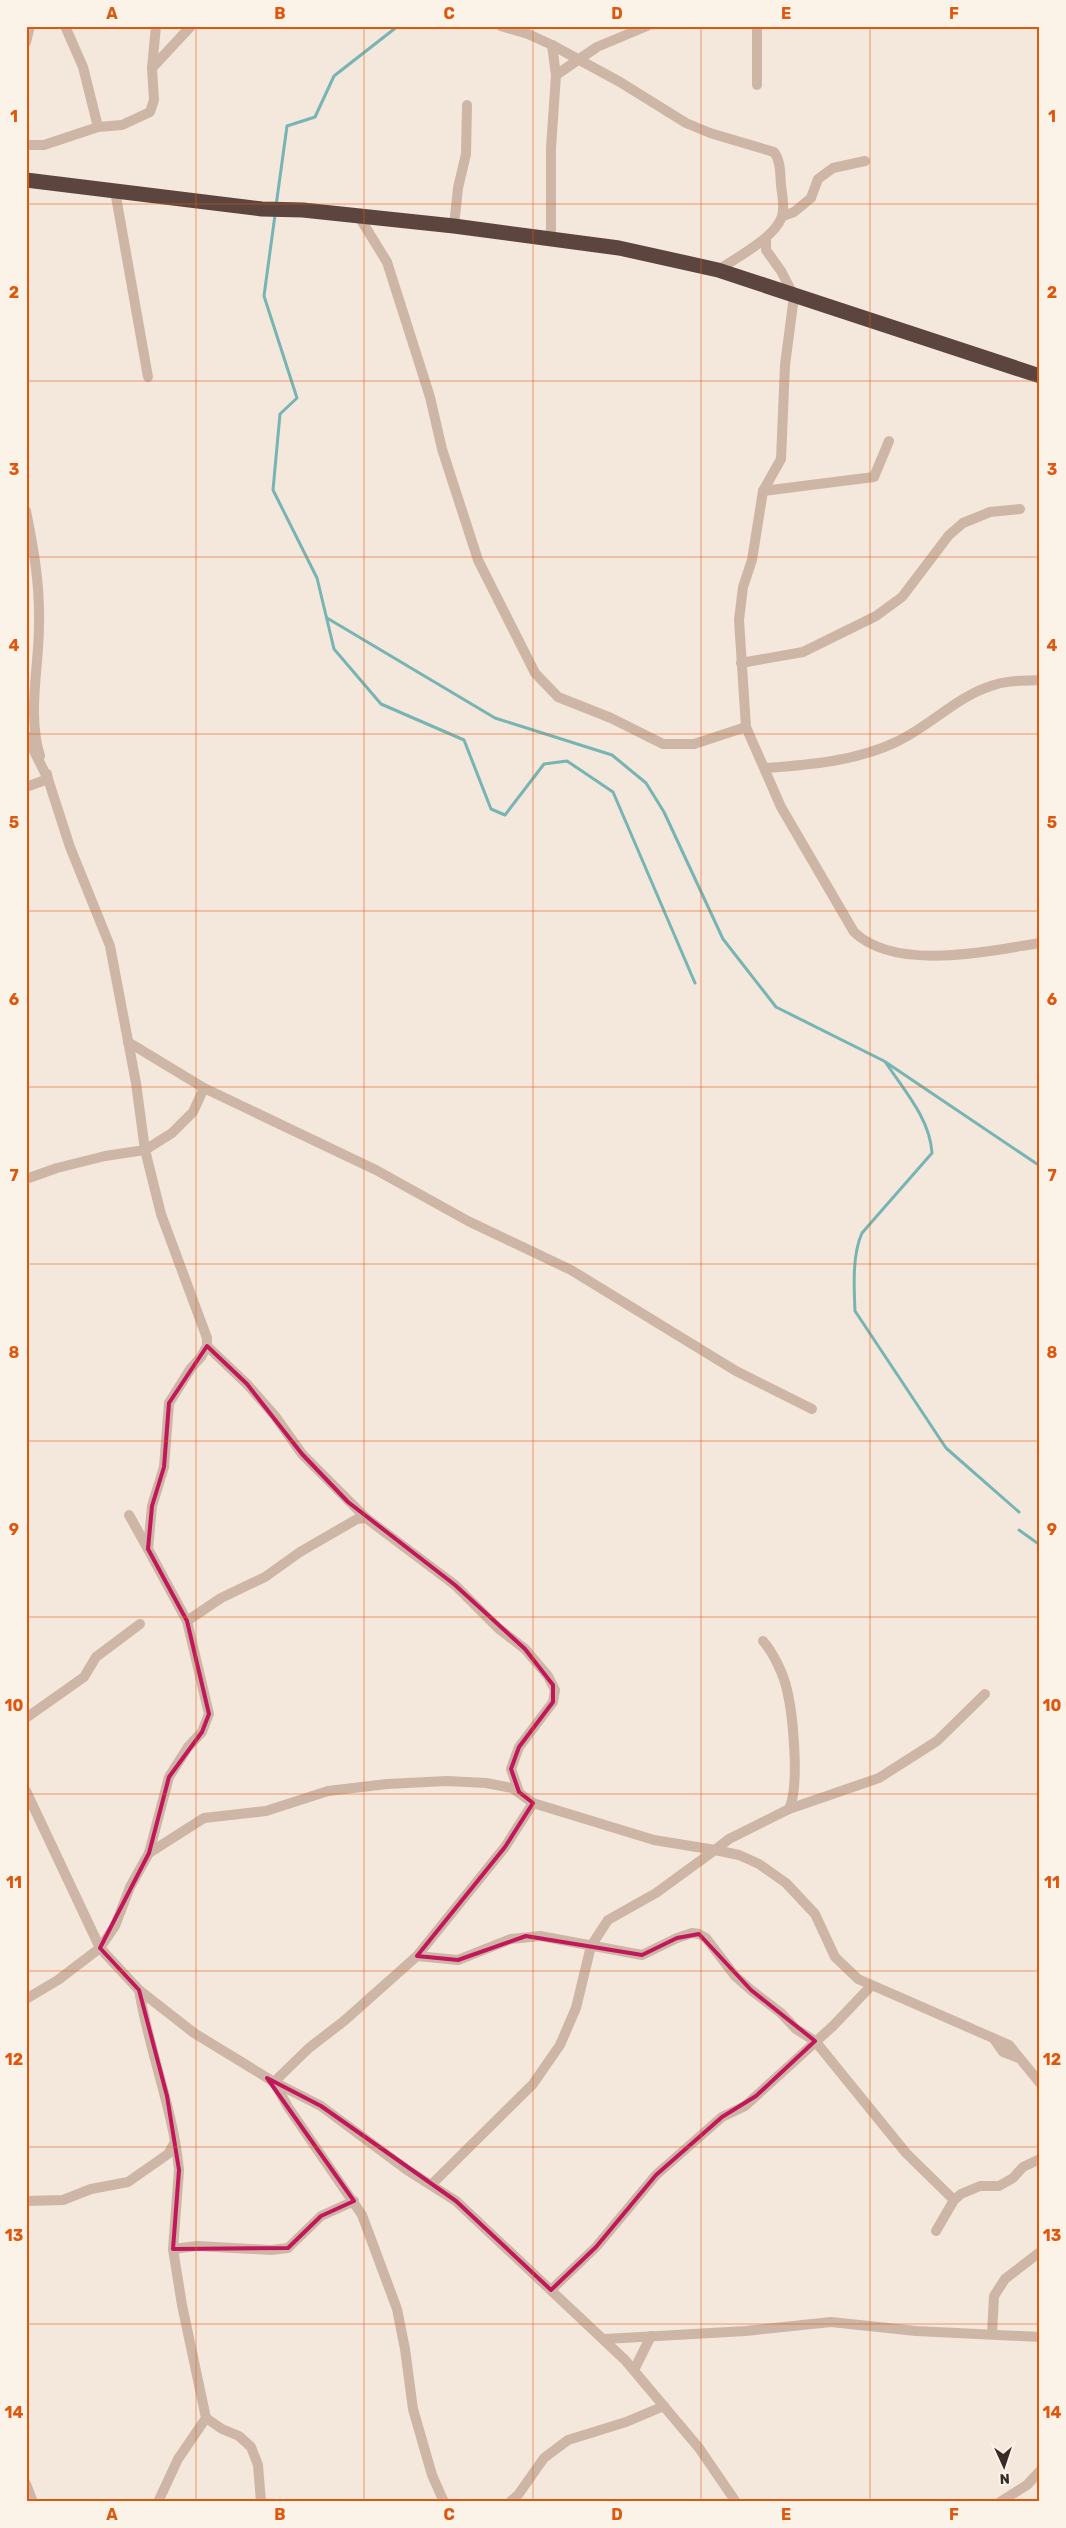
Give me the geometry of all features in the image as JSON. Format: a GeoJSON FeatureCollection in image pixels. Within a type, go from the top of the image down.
{"type":"FeatureCollection","features":[{"type":"Feature","properties":{"kind":"highway"},"geometry":{"type":"LineString","coordinates":[[26,180],[262,209],[303,210],[454,226],[619,248],[718,270],[1040,376]]}},
{"type":"Feature","properties":{"kind":"street"},"geometry":{"type":"LineString","coordinates":[[26,42],[30,26]]}},
{"type":"Feature","properties":{"kind":"street"},"geometry":{"type":"LineString","coordinates":[[65,26],[83,67],[98,126]]}},
{"type":"Feature","properties":{"kind":"street"},"geometry":{"type":"LineString","coordinates":[[26,145],[44,145],[98,126],[122,126],[150,112],[154,100],[152,68],[156,26]]}},
{"type":"Feature","properties":{"kind":"street"},"geometry":{"type":"LineString","coordinates":[[152,68],[191,26]]}},
{"type":"Feature","properties":{"kind":"street"},"geometry":{"type":"LineString","coordinates":[[501,26],[528,34],[579,60],[686,123],[710,133],[774,152],[778,158],[780,169],[782,216],[766,240],[718,270]]}},
{"type":"Feature","properties":{"kind":"street"},"geometry":{"type":"LineString","coordinates":[[556,76],[597,47],[647,26]]}},
{"type":"Feature","properties":{"kind":"street"},"geometry":{"type":"LineString","coordinates":[[756,86],[757,26]]}},
{"type":"Feature","properties":{"kind":"street"},"geometry":{"type":"LineString","coordinates":[[551,238],[551,148],[556,76],[552,46]]}},
{"type":"Feature","properties":{"kind":"street"},"geometry":{"type":"LineString","coordinates":[[454,226],[458,188],[466,154],[467,105]]}},
{"type":"Feature","properties":{"kind":"street"},"geometry":{"type":"LineString","coordinates":[[782,216],[794,212],[812,198],[818,179],[833,168],[864,161]]}},
{"type":"Feature","properties":{"kind":"street"},"geometry":{"type":"LineString","coordinates":[[115,191],[148,377]]}},
{"type":"Feature","properties":{"kind":"street"},"geometry":{"type":"LineString","coordinates":[[358,215],[387,262],[430,397],[442,449],[478,560],[536,673],[558,697],[611,718],[639,734],[667,745],[706,742],[746,727]]}},
{"type":"Feature","properties":{"kind":"street"},"geometry":{"type":"LineString","coordinates":[[766,240],[766,250],[777,264],[794,296],[786,365],[781,458],[763,491],[752,560],[743,587],[739,620],[746,727],[766,768],[781,807],[854,932],[867,943],[898,953],[953,954],[982,952],[1040,943]]}},
{"type":"Feature","properties":{"kind":"street"},"geometry":{"type":"LineString","coordinates":[[763,491],[872,478],[879,470],[889,441]]}},
{"type":"Feature","properties":{"kind":"street"},"geometry":{"type":"LineString","coordinates":[[741,663],[803,652],[876,616],[902,597],[949,536],[963,523],[990,512],[1020,509]]}},
{"type":"Feature","properties":{"kind":"street"},"geometry":{"type":"LineString","coordinates":[[26,511],[37,561],[40,594],[35,684],[39,753],[70,847],[110,946],[146,1150],[161,1214],[205,1330],[207,1346],[247,1384],[302,1454],[366,1518],[455,1585],[498,1628],[525,1649],[548,1676],[555,1690],[553,1702],[519,1747],[511,1770],[519,1792]]}},
{"type":"Feature","properties":{"kind":"street"},"geometry":{"type":"LineString","coordinates":[[766,768],[801,765],[873,751],[907,736],[980,689],[1007,682],[1040,680]]}},
{"type":"Feature","properties":{"kind":"street"},"geometry":{"type":"LineString","coordinates":[[26,736],[48,779]]}},
{"type":"Feature","properties":{"kind":"street"},"geometry":{"type":"LineString","coordinates":[[26,787],[48,779]]}},
{"type":"Feature","properties":{"kind":"street"},"geometry":{"type":"LineString","coordinates":[[128,1042],[204,1088],[376,1170],[468,1221],[571,1270],[736,1371],[812,1409]]}},
{"type":"Feature","properties":{"kind":"street"},"geometry":{"type":"LineString","coordinates":[[26,1179],[57,1168],[96,1158],[146,1150],[172,1133],[194,1112],[204,1088]]}},
{"type":"Feature","properties":{"kind":"street"},"geometry":{"type":"LineString","coordinates":[[148,1549],[152,1506],[164,1467],[168,1403],[207,1346]]}},
{"type":"Feature","properties":{"kind":"street"},"geometry":{"type":"LineString","coordinates":[[26,1999],[58,1980],[100,1948],[115,1926],[130,1887],[149,1853],[169,1777],[188,1747],[202,1732],[209,1714],[187,1621],[129,1515]]}},
{"type":"Feature","properties":{"kind":"street"},"geometry":{"type":"LineString","coordinates":[[187,1621],[221,1598],[265,1576],[300,1552],[357,1519],[366,1518]]}},
{"type":"Feature","properties":{"kind":"street"},"geometry":{"type":"LineString","coordinates":[[26,1718],[84,1677],[96,1657],[140,1624]]}},
{"type":"Feature","properties":{"kind":"street"},"geometry":{"type":"LineString","coordinates":[[763,1641],[768,1647],[787,1689],[796,1783],[794,1799],[789,1809]]}},
{"type":"Feature","properties":{"kind":"street"},"geometry":{"type":"LineString","coordinates":[[431,2186],[533,2084],[560,2045],[576,2008],[591,1946],[608,1920],[656,1893],[729,1839],[789,1809],[878,1778],[937,1741],[984,1694]]}},
{"type":"Feature","properties":{"kind":"street"},"geometry":{"type":"LineString","coordinates":[[149,1853],[204,1818],[266,1811],[328,1791],[387,1784],[447,1781],[486,1783],[512,1788],[533,1803],[639,1837],[740,1855],[759,1864],[786,1883],[814,1914],[835,1957],[851,1974],[871,1986],[1009,2045],[1040,2083]]}},
{"type":"Feature","properties":{"kind":"street"},"geometry":{"type":"LineString","coordinates":[[26,1791],[100,1948],[139,1990],[194,2033],[274,2082],[321,2106],[471,2214],[563,2302],[605,2339],[634,2370],[699,2448],[736,2502]]}},
{"type":"Feature","properties":{"kind":"street"},"geometry":{"type":"LineString","coordinates":[[274,2082],[309,2048],[344,2021],[417,1956],[505,1847],[533,1803]]}},
{"type":"Feature","properties":{"kind":"street"},"geometry":{"type":"LineString","coordinates":[[417,1956],[458,1960],[503,1941],[526,1936],[540,1936],[642,1955],[677,1938],[692,1933],[698,1934],[706,1938],[735,1976],[781,2013],[796,2030],[815,2041],[906,2153],[954,2200]]}},
{"type":"Feature","properties":{"kind":"street"},"geometry":{"type":"LineString","coordinates":[[551,2290],[596,2247],[656,2175],[722,2118],[745,2106],[871,1986]]}},
{"type":"Feature","properties":{"kind":"street"},"geometry":{"type":"LineString","coordinates":[[139,1990],[145,2023],[167,2096],[175,2142],[179,2170],[173,2248],[182,2305],[206,2418],[222,2429],[239,2436],[251,2447],[258,2465],[262,2502]]}},
{"type":"Feature","properties":{"kind":"street"},"geometry":{"type":"LineString","coordinates":[[274,2082],[288,2107],[362,2215],[397,2309],[405,2349],[413,2409],[432,2474],[444,2502]]}},
{"type":"Feature","properties":{"kind":"street"},"geometry":{"type":"LineString","coordinates":[[26,2201],[63,2200],[91,2188],[128,2182],[168,2154],[175,2142]]}},
{"type":"Feature","properties":{"kind":"street"},"geometry":{"type":"LineString","coordinates":[[936,2231],[954,2200],[971,2188],[999,2186],[1013,2178],[1023,2167],[1040,2158]]}},
{"type":"Feature","properties":{"kind":"street"},"geometry":{"type":"LineString","coordinates":[[173,2248],[197,2246],[271,2250],[288,2248],[321,2216],[354,2201]]}},
{"type":"Feature","properties":{"kind":"street"},"geometry":{"type":"LineString","coordinates":[[992,2334],[994,2296],[1005,2279],[1040,2252]]}},
{"type":"Feature","properties":{"kind":"street"},"geometry":{"type":"LineString","coordinates":[[605,2339],[746,2331],[831,2322],[916,2332],[1040,2337]]}},
{"type":"Feature","properties":{"kind":"street"},"geometry":{"type":"LineString","coordinates":[[634,2370],[651,2336]]}},
{"type":"Feature","properties":{"kind":"street"},"geometry":{"type":"LineString","coordinates":[[510,2502],[544,2458],[568,2440],[626,2422],[664,2406]]}},
{"type":"Feature","properties":{"kind":"street"},"geometry":{"type":"LineString","coordinates":[[158,2502],[178,2459],[206,2418]]}},
{"type":"Feature","properties":{"kind":"street"},"geometry":{"type":"LineString","coordinates":[[1000,2502],[1027,2485],[1040,2471]]}},
{"type":"Feature","properties":{"kind":"street"},"geometry":{"type":"LineString","coordinates":[[26,2484],[33,2502]]}},
{"type":"Feature","properties":{"kind":"highlighted area"},"geometry":{"type":"Polygon","coordinates":[[[207,1346],[247,1384],[302,1454],[348,1502],[455,1585],[525,1649],[553,1685],[553,1702],[519,1747],[511,1769],[519,1792],[533,1803],[505,1847],[417,1956],[458,1960],[526,1936],[642,1955],[677,1938],[699,1934],[751,1990],[815,2041],[756,2096],[722,2117],[656,2175],[596,2247],[551,2290],[456,2201],[321,2106],[267,2078],[354,2201],[321,2216],[288,2248],[173,2249],[179,2170],[167,2096],[139,1990],[100,1948],[149,1853],[169,1777],[202,1732],[209,1714],[187,1621],[148,1549],[152,1506],[164,1467],[169,1403],[207,1346]]]}},
{"type":"Feature","properties":{"kind":"waterway"},"geometry":{"type":"LineString","coordinates":[[276,206],[287,126],[315,117],[334,76],[398,26]]}},
{"type":"Feature","properties":{"kind":"waterway"},"geometry":{"type":"LineString","coordinates":[[275,215],[264,296],[297,398],[280,414],[273,490],[317,578],[334,649],[381,704],[464,740],[491,809],[505,815],[544,764],[567,761],[613,792],[695,983]]}},
{"type":"Feature","properties":{"kind":"waterway"},"geometry":{"type":"LineString","coordinates":[[327,618],[495,718],[612,755],[646,783],[664,812],[723,939],[776,1007],[884,1061],[1040,1166]]}},
{"type":"Feature","properties":{"kind":"waterway"},"geometry":{"type":"LineString","coordinates":[[886,1063],[915,1105],[926,1128],[932,1153],[862,1233],[855,1261],[855,1311],[946,1448],[1019,1512]]}},
{"type":"Feature","properties":{"kind":"waterway"},"geometry":{"type":"LineString","coordinates":[[1019,1530],[1040,1545]]}}]}
